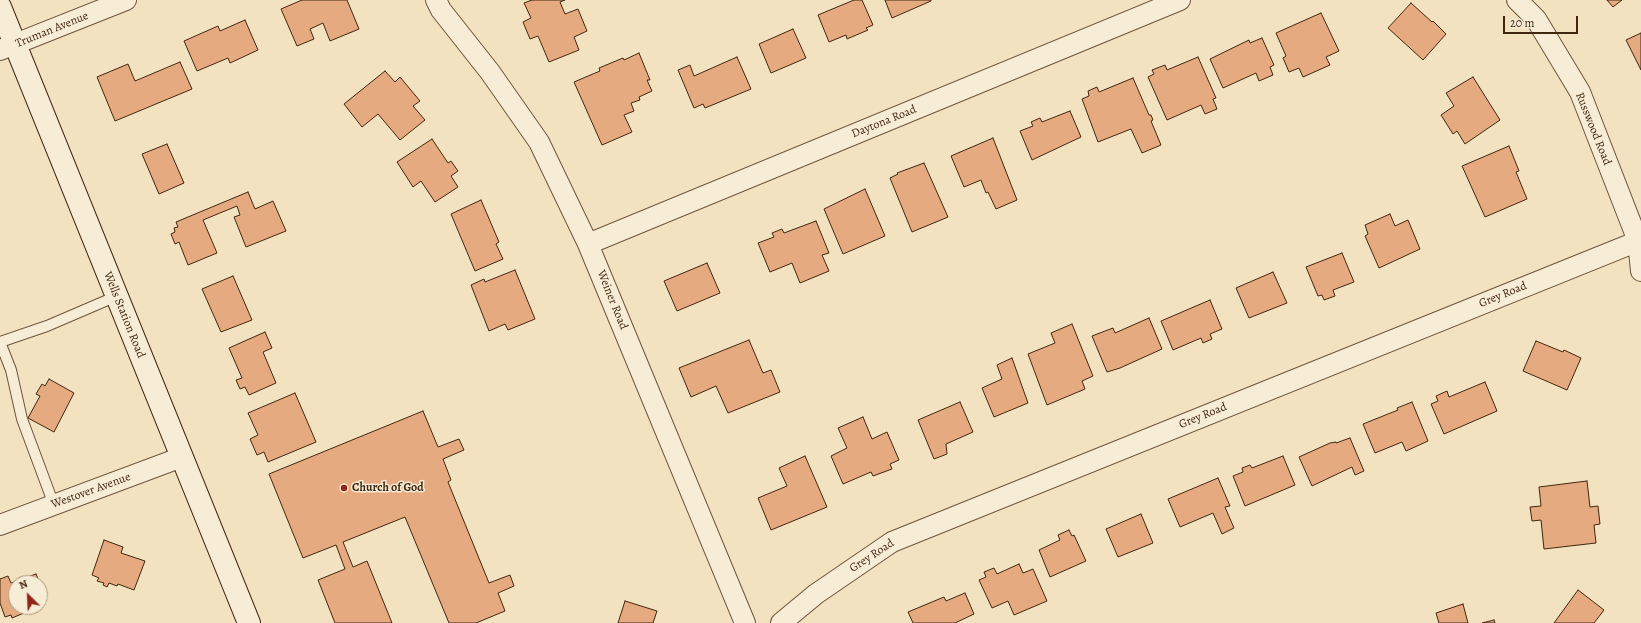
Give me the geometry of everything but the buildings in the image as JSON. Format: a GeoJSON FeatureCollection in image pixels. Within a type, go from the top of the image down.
{"type":"FeatureCollection","features":[{"type":"Feature","properties":{"kind":"street","name":"Truman Avenue"},"geometry":{"type":"LineString","coordinates":[[7,48],[126,0]]}},
{"type":"Feature","properties":{"kind":"street","name":"Weiner Road"},"geometry":{"type":"LineString","coordinates":[[436,0],[441,10],[490,72],[539,142],[588,244],[745,623]]}},
{"type":"Feature","properties":{"kind":"street","name":"Daytona Road"},"geometry":{"type":"LineString","coordinates":[[588,244],[1180,0]]}},
{"type":"Feature","properties":{"kind":"street","name":"Russwood Road"},"geometry":{"type":"LineString","coordinates":[[1517,0],[1536,19],[1580,92],[1639,241],[1641,271]]}},
{"type":"Feature","properties":{"kind":"street","name":"Wells Station Road"},"geometry":{"type":"LineString","coordinates":[[0,7],[7,48],[117,296],[248,623]]}},
{"type":"Feature","properties":{"kind":"street","name":"Grey Road"},"geometry":{"type":"LineString","coordinates":[[781,623],[816,594],[892,542],[1639,241]]}},
{"type":"Feature","properties":{"kind":"street","name":"Westover Avenue"},"geometry":{"type":"LineString","coordinates":[[0,525],[182,457]]}},
{"type":"Feature","properties":{"kind":"lane"},"geometry":{"type":"LineString","coordinates":[[54,505],[22,419],[11,370],[0,342],[47,326],[117,296]]}},
{"type":"Feature","properties":{"kind":"place","name":"Church of God"},"geometry":{"type":"Point","coordinates":[344,488]}}]}
